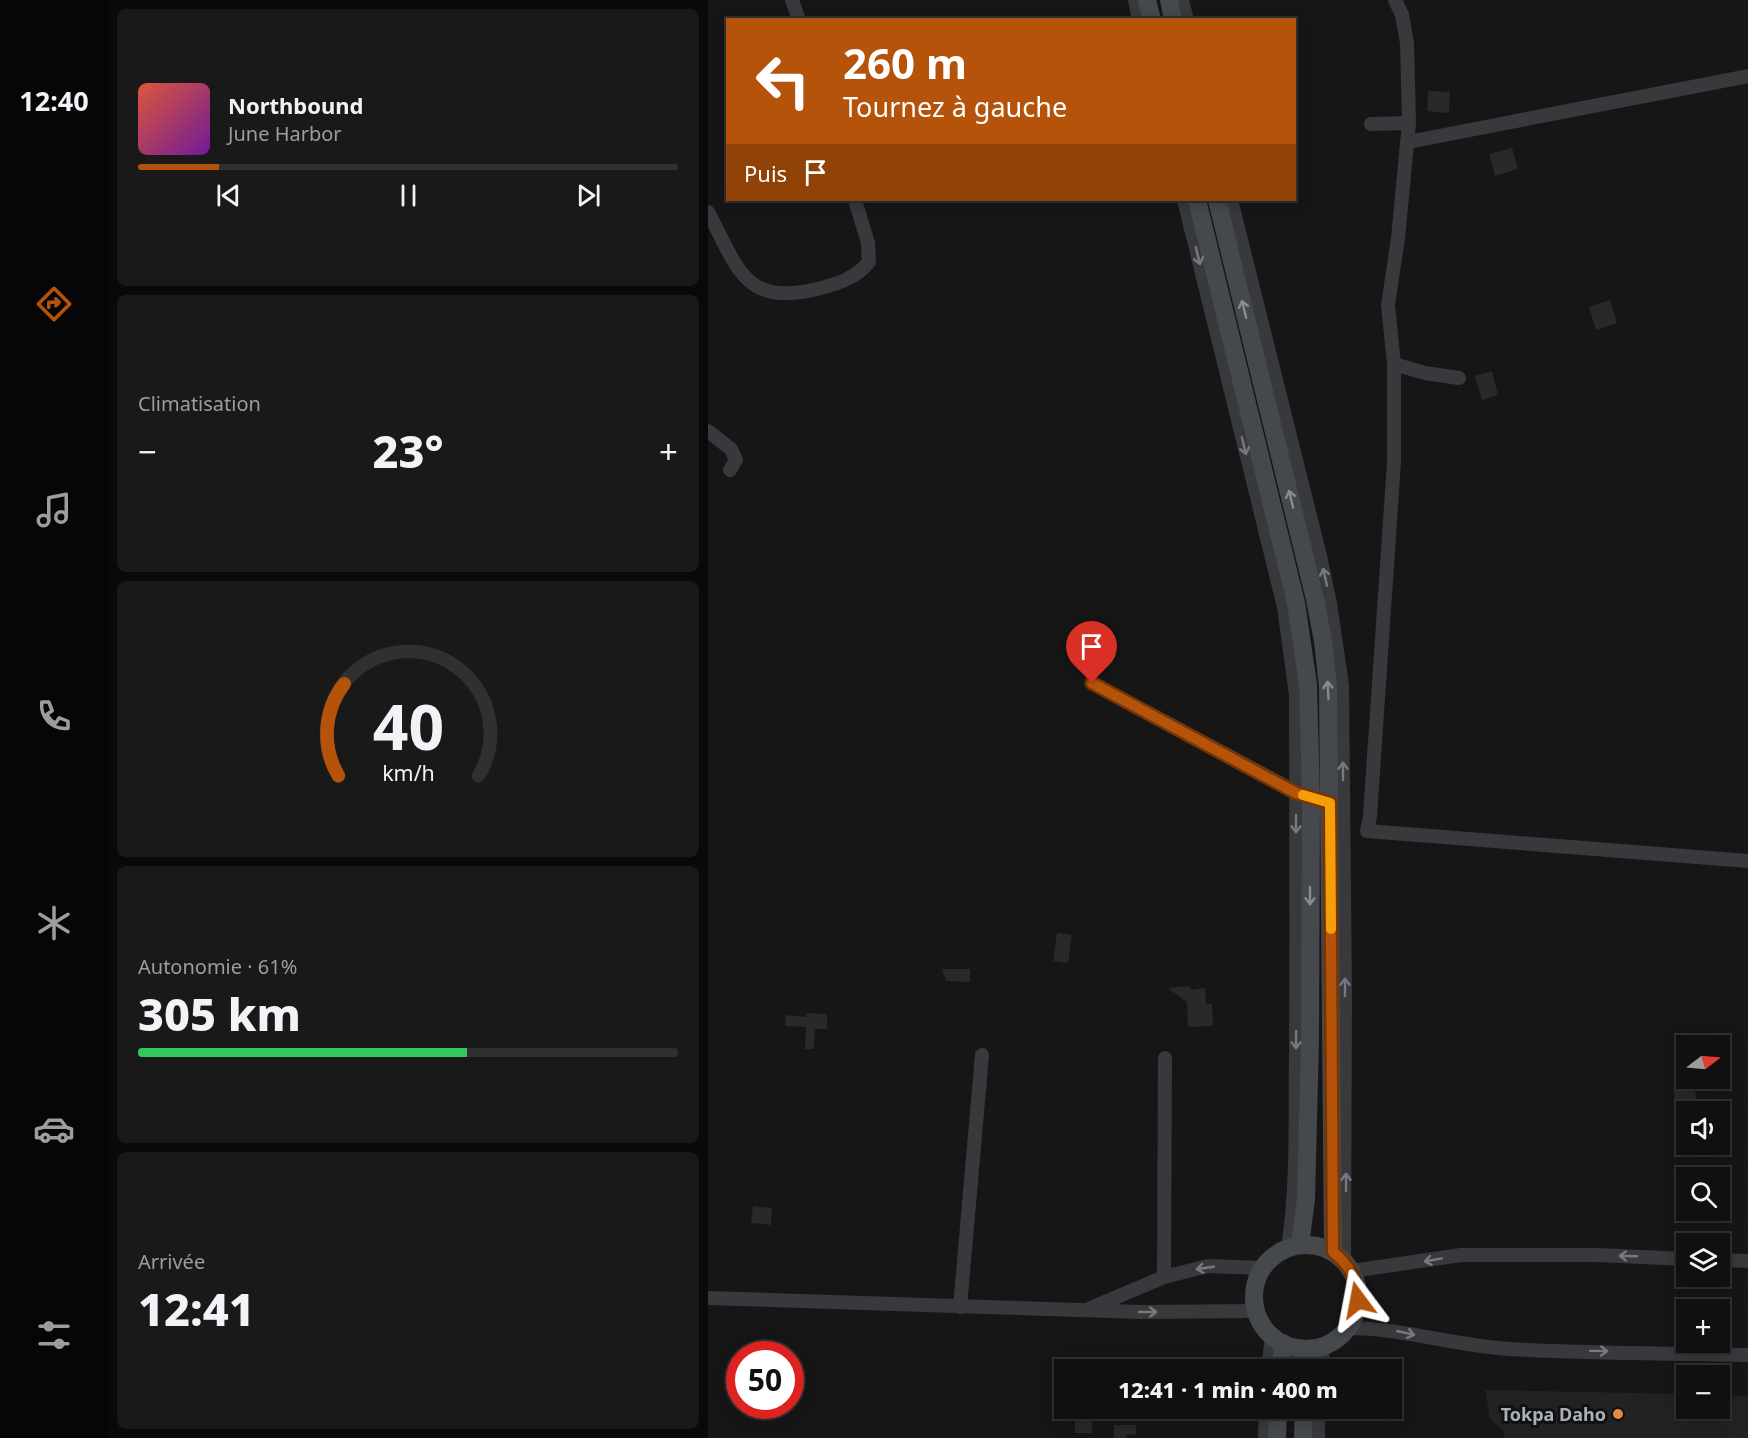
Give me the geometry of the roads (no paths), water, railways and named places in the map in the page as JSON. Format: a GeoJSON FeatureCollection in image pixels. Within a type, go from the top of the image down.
{"type":"FeatureCollection","features":[{"type":"Feature","properties":{"kind":"main road"},"geometry":{"type":"LineString","coordinates":[[1147,0],[1152,18]]}},
{"type":"Feature","properties":{"kind":"main road"},"geometry":{"type":"LineString","coordinates":[[1168,0],[1172,18]]}},
{"type":"Feature","properties":{"kind":"main road"},"geometry":{"type":"LineString","coordinates":[[1197,201],[1298,613],[1308,684],[1304,796],[1307,1165],[1306,1199],[1294,1246]]}},
{"type":"Feature","properties":{"kind":"main road"},"geometry":{"type":"LineString","coordinates":[[1217,201],[1317,609],[1328,687],[1337,803],[1343,1262]]}},
{"type":"Feature","properties":{"kind":"main road"},"geometry":{"type":"LineString","coordinates":[[1294,1246],[1317,1246],[1343,1262],[1356,1281],[1358,1300],[1353,1320],[1348,1328],[1335,1341],[1318,1347],[1297,1348],[1278,1340],[1260,1320],[1257,1311],[1255,1293],[1263,1268],[1274,1256],[1294,1246]]}},
{"type":"Feature","properties":{"kind":"main road"},"geometry":{"type":"LineString","coordinates":[[1278,1340],[1280,1359]]}},
{"type":"Feature","properties":{"kind":"main road"},"geometry":{"type":"LineString","coordinates":[[1313,1359],[1318,1347]]}},
{"type":"Feature","properties":{"kind":"main road"},"geometry":{"type":"LineString","coordinates":[[1277,1438],[1278,1419]]}},
{"type":"Feature","properties":{"kind":"main road"},"geometry":{"type":"LineString","coordinates":[[1303,1438],[1304,1419]]}},
{"type":"Feature","properties":{"kind":"street"},"geometry":{"type":"LineString","coordinates":[[792,0],[798,18]]}},
{"type":"Feature","properties":{"kind":"street"},"geometry":{"type":"LineString","coordinates":[[1135,0],[1140,18]]}},
{"type":"Feature","properties":{"kind":"street"},"geometry":{"type":"LineString","coordinates":[[1182,0],[1186,18]]}},
{"type":"Feature","properties":{"kind":"street"},"geometry":{"type":"LineString","coordinates":[[1395,0],[1402,15],[1407,43],[1409,123],[1388,304],[1394,364],[1394,462],[1370,816],[1367,831],[1748,861]]}},
{"type":"Feature","properties":{"kind":"street"},"geometry":{"type":"LineString","coordinates":[[1408,142],[1748,76]]}},
{"type":"Feature","properties":{"kind":"street"},"geometry":{"type":"LineString","coordinates":[[1371,124],[1409,123]]}},
{"type":"Feature","properties":{"kind":"street"},"geometry":{"type":"LineString","coordinates":[[708,212],[744,277],[768,293],[797,294],[857,275],[869,262],[868,243],[855,201]]}},
{"type":"Feature","properties":{"kind":"street"},"geometry":{"type":"LineString","coordinates":[[1184,201],[1284,607],[1296,695],[1304,796]]}},
{"type":"Feature","properties":{"kind":"street"},"geometry":{"type":"LineString","coordinates":[[1092,683],[1304,796],[1337,803],[1342,686],[1330,603],[1232,201]]}},
{"type":"Feature","properties":{"kind":"street"},"geometry":{"type":"LineString","coordinates":[[1394,364],[1425,373],[1459,378]]}},
{"type":"Feature","properties":{"kind":"street"},"geometry":{"type":"LineString","coordinates":[[708,431],[734,454],[736,460],[730,470]]}},
{"type":"Feature","properties":{"kind":"street"},"geometry":{"type":"LineString","coordinates":[[960,1307],[982,1055]]}},
{"type":"Feature","properties":{"kind":"street"},"geometry":{"type":"LineString","coordinates":[[1164,1277],[1166,1058]]}},
{"type":"Feature","properties":{"kind":"street"},"geometry":{"type":"LineString","coordinates":[[1343,1262],[1461,1255],[1676,1258]]}},
{"type":"Feature","properties":{"kind":"street"},"geometry":{"type":"LineString","coordinates":[[1730,1260],[1748,1261]]}},
{"type":"Feature","properties":{"kind":"street"},"geometry":{"type":"LineString","coordinates":[[1089,1309],[1164,1277],[1208,1266],[1263,1268]]}},
{"type":"Feature","properties":{"kind":"street"},"geometry":{"type":"LineString","coordinates":[[708,1299],[1141,1312],[1257,1311]]}},
{"type":"Feature","properties":{"kind":"street"},"geometry":{"type":"LineString","coordinates":[[1348,1328],[1387,1329],[1440,1341],[1509,1349],[1748,1355]]}},
{"type":"Feature","properties":{"kind":"street"},"geometry":{"type":"LineString","coordinates":[[1272,1359],[1278,1340]]}},
{"type":"Feature","properties":{"kind":"street"},"geometry":{"type":"LineString","coordinates":[[1318,1347],[1320,1359]]}},
{"type":"Feature","properties":{"kind":"street"},"geometry":{"type":"LineString","coordinates":[[1265,1438],[1266,1419]]}},
{"type":"Feature","properties":{"kind":"street"},"geometry":{"type":"LineString","coordinates":[[1318,1419],[1318,1438]]}},
{"type":"Feature","properties":{"kind":"place","name":"Tokpa Daho"},"geometry":{"type":"Point","coordinates":[1618,1414]}}]}
